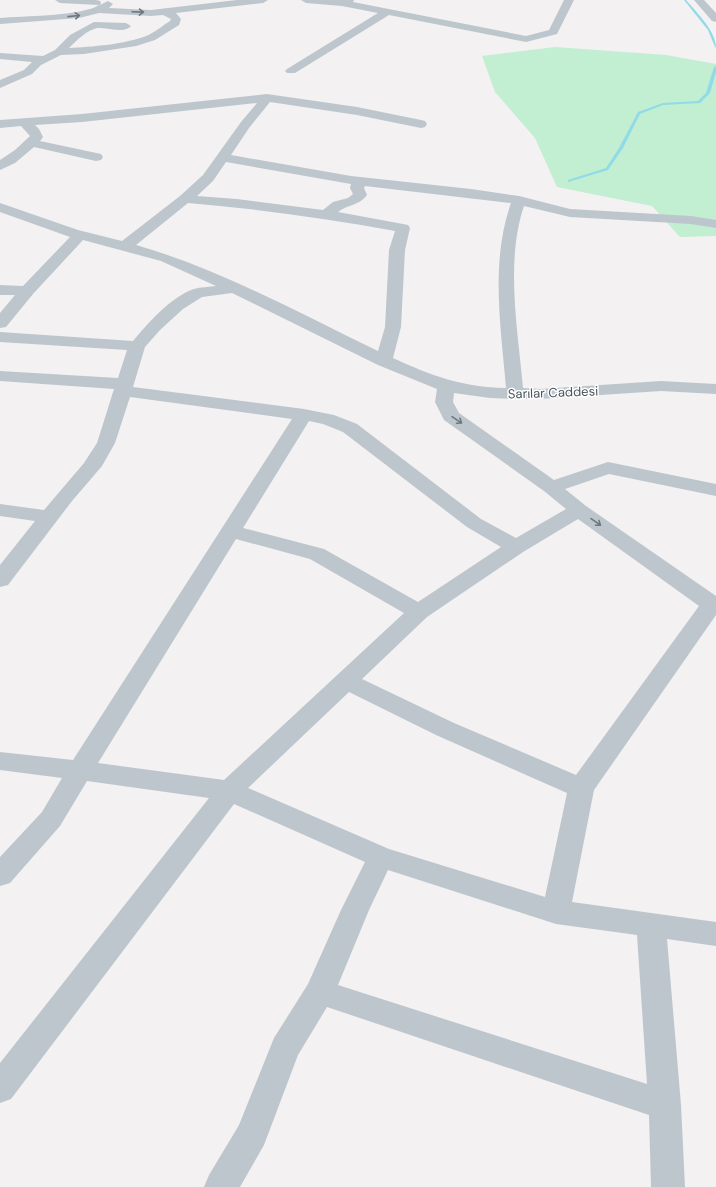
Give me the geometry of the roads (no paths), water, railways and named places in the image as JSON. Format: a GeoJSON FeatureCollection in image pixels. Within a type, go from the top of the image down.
{"type":"FeatureCollection","features":[{"type":"Feature","properties":{"kind":"street"},"geometry":{"type":"LineString","coordinates":[[26,30],[44,23],[55,9],[68,0],[137,2]]}},
{"type":"Feature","properties":{"kind":"street"},"geometry":{"type":"LineString","coordinates":[[96,11],[166,12],[261,0]]}},
{"type":"Feature","properties":{"kind":"street"},"geometry":{"type":"LineString","coordinates":[[306,0],[346,2],[526,39],[553,32],[569,0]]}},
{"type":"Feature","properties":{"kind":"street"},"geometry":{"type":"LineString","coordinates":[[699,0],[716,19]]}},
{"type":"Feature","properties":{"kind":"street"},"geometry":{"type":"LineString","coordinates":[[0,21],[79,16],[96,11],[111,2]]}},
{"type":"Feature","properties":{"kind":"street"},"geometry":{"type":"LineString","coordinates":[[0,84],[28,72],[37,63],[59,52],[74,36],[94,25],[100,18],[96,11]]}},
{"type":"Feature","properties":{"kind":"street"},"geometry":{"type":"LineString","coordinates":[[291,71],[388,11]]}},
{"type":"Feature","properties":{"kind":"street"},"geometry":{"type":"LineString","coordinates":[[59,52],[84,51],[136,43],[151,38],[175,23],[176,19],[174,16],[166,12]]}},
{"type":"Feature","properties":{"kind":"street"},"geometry":{"type":"LineString","coordinates":[[94,25],[168,28]]}},
{"type":"Feature","properties":{"kind":"street"},"geometry":{"type":"LineString","coordinates":[[0,56],[44,59]]}},
{"type":"Feature","properties":{"kind":"street"},"geometry":{"type":"LineString","coordinates":[[125,246],[185,199],[208,178],[267,98]]}},
{"type":"Feature","properties":{"kind":"street"},"geometry":{"type":"LineString","coordinates":[[0,124],[82,118],[267,98],[357,111],[421,124]]}},
{"type":"Feature","properties":{"kind":"street"},"geometry":{"type":"LineString","coordinates":[[0,166],[18,155],[37,137],[35,132],[24,122]]}},
{"type":"Feature","properties":{"kind":"street"},"geometry":{"type":"LineString","coordinates":[[32,143],[96,157]]}},
{"type":"Feature","properties":{"kind":"street"},"geometry":{"type":"LineString","coordinates":[[222,157],[359,181],[471,193],[519,200],[570,213],[692,220],[716,224]]}},
{"type":"Feature","properties":{"kind":"street"},"geometry":{"type":"LineString","coordinates":[[326,214],[338,205],[354,201],[360,195],[357,188],[359,181]]}},
{"type":"Feature","properties":{"kind":"street"},"geometry":{"type":"LineString","coordinates":[[185,199],[231,202],[326,214],[403,228],[397,250],[393,327],[384,360]]}},
{"type":"Feature","properties":{"kind":"street"},"geometry":{"type":"LineString","coordinates":[[515,394],[505,284],[512,220],[519,200]]}},
{"type":"Feature","properties":{"kind":"street","name":"Sarılar Caddesi"},"geometry":{"type":"LineString","coordinates":[[0,207],[80,235],[166,258],[234,288],[409,372],[446,386],[490,393],[515,394],[540,394],[661,386],[716,389]]}},
{"type":"Feature","properties":{"kind":"street"},"geometry":{"type":"LineString","coordinates":[[0,323],[27,291],[80,235]]}},
{"type":"Feature","properties":{"kind":"street"},"geometry":{"type":"LineString","coordinates":[[0,580],[92,466],[106,443],[125,388],[137,346],[154,326],[177,306],[198,293],[234,288]]}},
{"type":"Feature","properties":{"kind":"street"},"geometry":{"type":"LineString","coordinates":[[0,290],[27,291]]}},
{"type":"Feature","properties":{"kind":"street"},"geometry":{"type":"LineString","coordinates":[[0,337],[137,346]]}},
{"type":"Feature","properties":{"kind":"street","name":"Sarılar Caddesi"},"geometry":{"type":"LineString","coordinates":[[661,386],[716,374]]}},
{"type":"Feature","properties":{"kind":"street"},"geometry":{"type":"LineString","coordinates":[[0,376],[125,388],[327,419],[350,428],[474,523],[516,547]]}},
{"type":"Feature","properties":{"kind":"street"},"geometry":{"type":"LineString","coordinates":[[446,386],[444,402],[451,416],[552,487],[579,510],[714,605],[581,788],[556,912]]}},
{"type":"Feature","properties":{"kind":"street"},"geometry":{"type":"LineString","coordinates":[[0,876],[51,819],[80,770],[304,415]]}},
{"type":"Feature","properties":{"kind":"street"},"geometry":{"type":"LineString","coordinates":[[552,487],[608,468],[716,490]]}},
{"type":"Feature","properties":{"kind":"street"},"geometry":{"type":"LineString","coordinates":[[0,510],[50,517]]}},
{"type":"Feature","properties":{"kind":"street"},"geometry":{"type":"LineString","coordinates":[[0,1088],[229,791],[419,612],[516,547],[579,510]]}},
{"type":"Feature","properties":{"kind":"street"},"geometry":{"type":"LineString","coordinates":[[231,531],[317,554],[419,612]]}},
{"type":"Feature","properties":{"kind":"street"},"geometry":{"type":"LineString","coordinates":[[346,681],[445,729],[581,788]]}},
{"type":"Feature","properties":{"kind":"street"},"geometry":{"type":"LineString","coordinates":[[0,761],[80,770],[229,791],[381,857],[556,912],[716,934]]}},
{"type":"Feature","properties":{"kind":"street"},"geometry":{"type":"LineString","coordinates":[[221,1187],[252,1134],[285,1048],[320,992],[355,910],[381,857]]}},
{"type":"Feature","properties":{"kind":"street"},"geometry":{"type":"LineString","coordinates":[[651,924],[665,1104],[668,1187]]}},
{"type":"Feature","properties":{"kind":"street"},"geometry":{"type":"LineString","coordinates":[[320,992],[665,1104]]}},
{"type":"Feature","properties":{"kind":"waterway"},"geometry":{"type":"LineString","coordinates":[[685,0],[709,30],[716,47]]}},
{"type":"Feature","properties":{"kind":"waterway"},"geometry":{"type":"LineString","coordinates":[[569,181],[607,169],[621,148],[639,113],[663,104],[699,102],[708,93],[716,67]]}}]}
